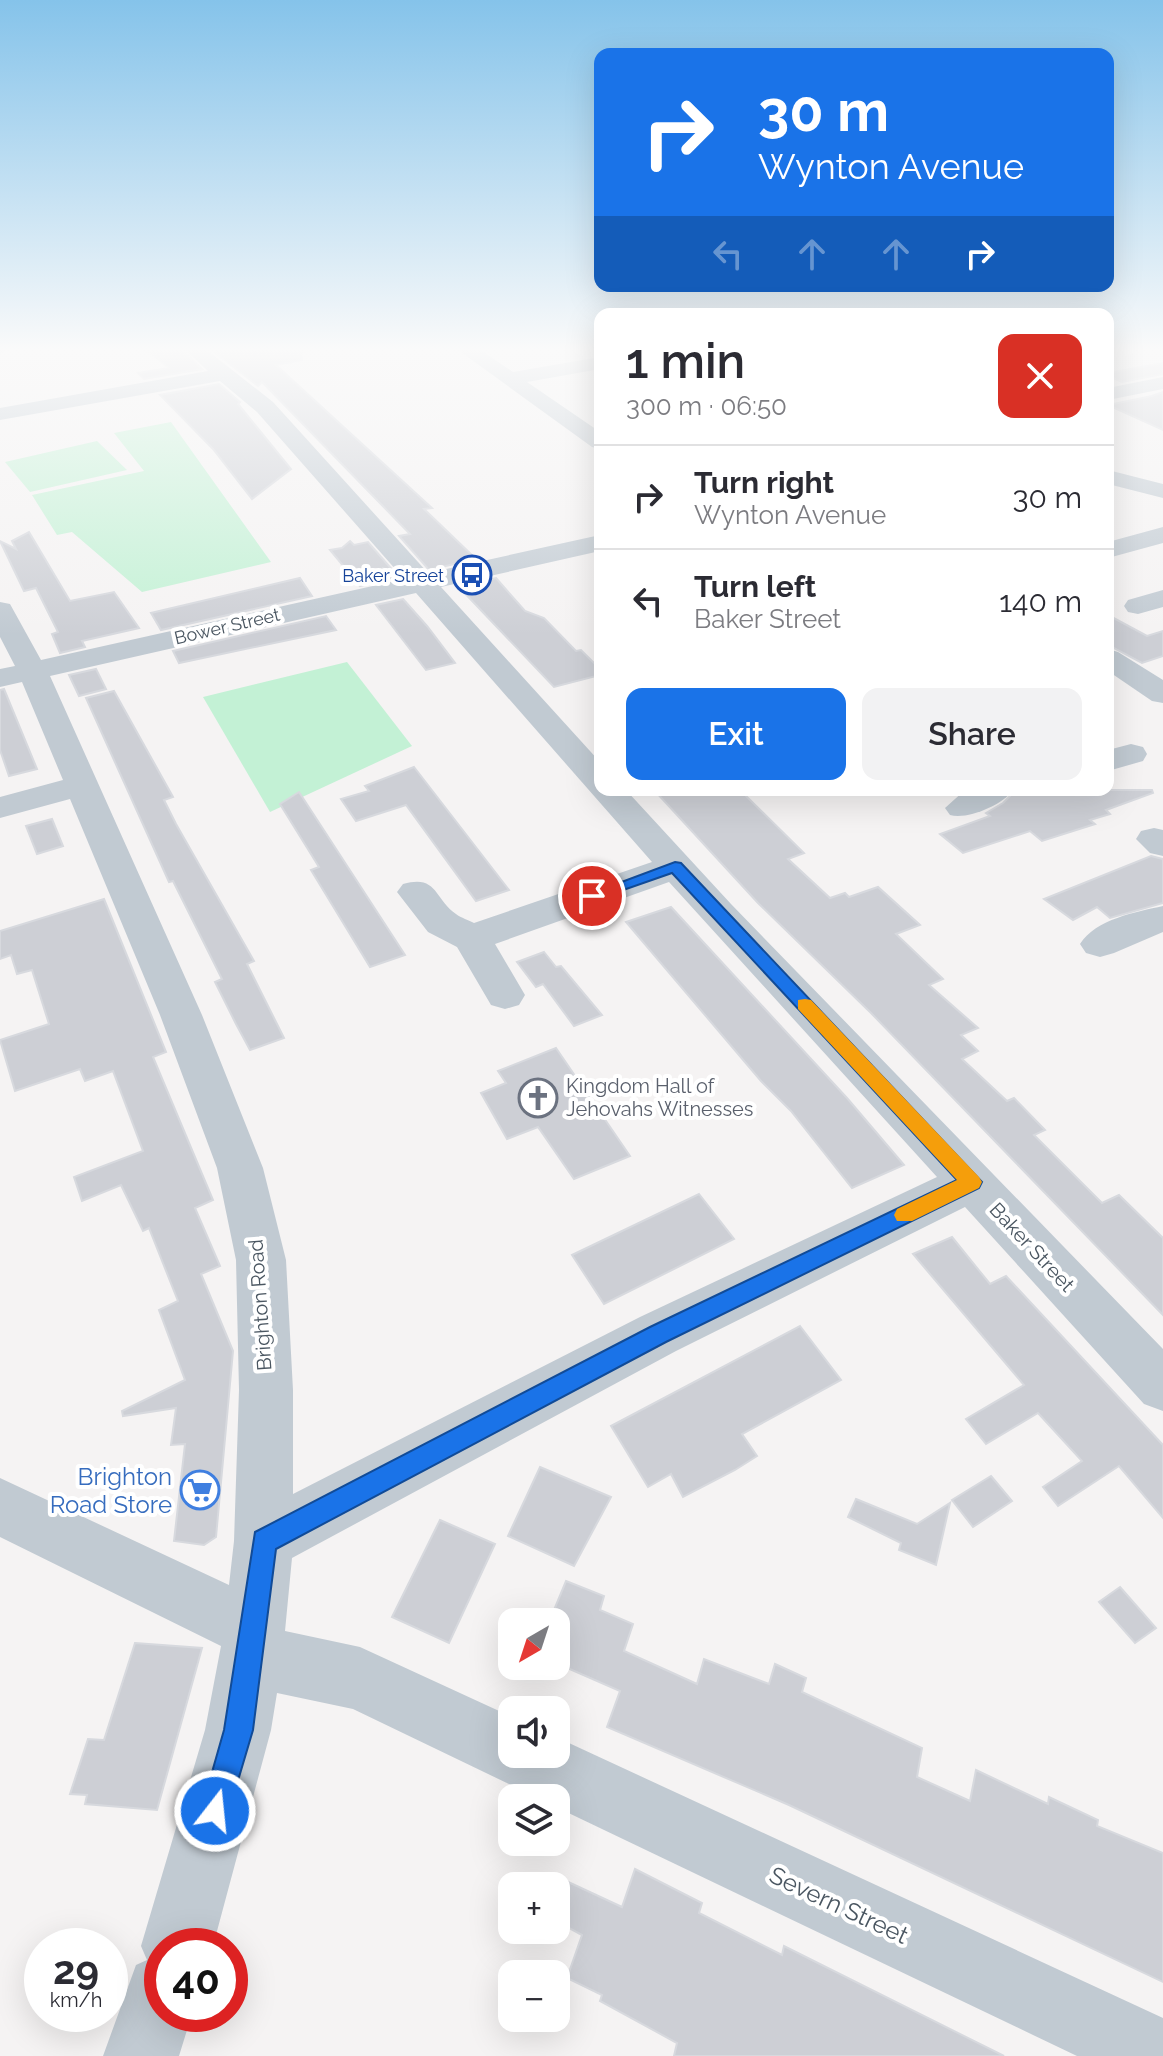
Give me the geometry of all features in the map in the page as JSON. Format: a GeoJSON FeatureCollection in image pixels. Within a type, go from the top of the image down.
{"type":"FeatureCollection","features":[{"type":"Feature","properties":{"kind":"street"},"geometry":{"type":"LineString","coordinates":[[297,443],[594,775]]}},
{"type":"Feature","properties":{"kind":"street"},"geometry":{"type":"LineString","coordinates":[[1114,478],[1158,489]]}},
{"type":"Feature","properties":{"kind":"street"},"geometry":{"type":"LineString","coordinates":[[1126,504],[1122,500],[1158,489]]}},
{"type":"Feature","properties":{"kind":"street"},"geometry":{"type":"LineString","coordinates":[[1114,549],[1161,538]]}},
{"type":"Feature","properties":{"kind":"street","name":"Bower Street"},"geometry":{"type":"LineString","coordinates":[[16,674],[594,544]]}},
{"type":"Feature","properties":{"kind":"street","name":"Brighton Road"},"geometry":{"type":"LineString","coordinates":[[0,610],[16,674],[82,785],[181,1015],[240,1168],[261,1260],[266,1390],[264,1541],[253,1643],[238,1730],[182,1928]]}},
{"type":"Feature","properties":{"kind":"street"},"geometry":{"type":"LineString","coordinates":[[1114,662],[1159,688]]}},
{"type":"Feature","properties":{"kind":"street"},"geometry":{"type":"LineString","coordinates":[[0,808],[82,785]]}},
{"type":"Feature","properties":{"kind":"street","name":"Baker Street"},"geometry":{"type":"LineString","coordinates":[[612,796],[675,867],[1163,1386]]}},
{"type":"Feature","properties":{"kind":"street"},"geometry":{"type":"LineString","coordinates":[[962,808],[980,796]]}},
{"type":"Feature","properties":{"kind":"street"},"geometry":{"type":"LineString","coordinates":[[472,938],[675,867]]}},
{"type":"Feature","properties":{"kind":"street"},"geometry":{"type":"LineString","coordinates":[[416,892],[442,923],[472,938],[505,995]]}},
{"type":"Feature","properties":{"kind":"street"},"geometry":{"type":"LineString","coordinates":[[1100,944],[1139,924],[1163,919]]}},
{"type":"Feature","properties":{"kind":"street"},"geometry":{"type":"LineString","coordinates":[[264,1541],[658,1334],[971,1182]]}},
{"type":"Feature","properties":{"kind":"street"},"geometry":{"type":"LineString","coordinates":[[0,1507],[253,1643],[309,1666],[360,1679],[498,1744]]}},
{"type":"Feature","properties":{"kind":"street","name":"Severn Street"},"geometry":{"type":"LineString","coordinates":[[548,1768],[1160,2056]]}},
{"type":"Feature","properties":{"kind":"street"},"geometry":{"type":"LineString","coordinates":[[141,2056],[149,2032]]}},
{"type":"Feature","properties":{"kind":"green space"},"geometry":{"type":"Polygon","coordinates":[[[99,443],[127,470],[30,492],[5,462],[99,443]]]}},
{"type":"Feature","properties":{"kind":"green space"},"geometry":{"type":"Polygon","coordinates":[[[122,443],[186,443],[271,562],[142,592],[72,532],[57,535],[32,495],[144,471],[122,443]]]}},
{"type":"Feature","properties":{"kind":"green space"},"geometry":{"type":"Polygon","coordinates":[[[347,662],[412,746],[270,812],[203,697],[347,662]]]}},
{"type":"Feature","properties":{"kind":"building"},"geometry":{"type":"Polygon","coordinates":[[[207,443],[270,443],[291,469],[252,499],[207,443]]]}},
{"type":"Feature","properties":{"kind":"building"},"geometry":{"type":"Polygon","coordinates":[[[321,443],[361,443],[432,508],[424,509],[476,559],[429,570],[399,536],[410,534],[321,443]]]}},
{"type":"Feature","properties":{"kind":"building"},"geometry":{"type":"Polygon","coordinates":[[[29,532],[70,601],[114,592],[139,628],[82,641],[85,647],[60,653],[52,634],[58,632],[36,588],[24,591],[0,541],[16,549],[12,541],[29,532]]]}},
{"type":"Feature","properties":{"kind":"building"},"geometry":{"type":"Polygon","coordinates":[[[350,541],[354,545],[368,542],[395,573],[382,568],[391,578],[360,586],[330,550],[342,548],[350,541]]]}},
{"type":"Feature","properties":{"kind":"building"},"geometry":{"type":"Polygon","coordinates":[[[300,578],[312,596],[161,630],[151,613],[300,578]]]}},
{"type":"Feature","properties":{"kind":"building"},"geometry":{"type":"Polygon","coordinates":[[[496,578],[525,611],[544,618],[576,651],[581,650],[594,663],[594,677],[554,687],[458,586],[496,578]]]}},
{"type":"Feature","properties":{"kind":"building"},"geometry":{"type":"Polygon","coordinates":[[[403,599],[455,663],[426,670],[376,605],[403,599]]]}},
{"type":"Feature","properties":{"kind":"building"},"geometry":{"type":"Polygon","coordinates":[[[326,616],[336,630],[179,663],[173,651],[326,616]]]}},
{"type":"Feature","properties":{"kind":"building"},"geometry":{"type":"Polygon","coordinates":[[[1114,618],[1147,636],[1163,631],[1163,656],[1142,663],[1114,648],[1114,618]]]}},
{"type":"Feature","properties":{"kind":"building"},"geometry":{"type":"Polygon","coordinates":[[[96,669],[106,689],[79,696],[69,675],[96,669]]]}},
{"type":"Feature","properties":{"kind":"building"},"geometry":{"type":"Polygon","coordinates":[[[4,689],[37,769],[9,776],[0,750],[0,690],[4,689]]]}},
{"type":"Feature","properties":{"kind":"building"},"geometry":{"type":"Polygon","coordinates":[[[114,691],[173,797],[164,800],[176,824],[254,961],[247,964],[284,1038],[250,1050],[215,982],[222,979],[173,881],[169,882],[86,698],[114,691]]]}},
{"type":"Feature","properties":{"kind":"building"},"geometry":{"type":"Polygon","coordinates":[[[414,767],[509,890],[476,901],[406,805],[356,821],[341,799],[369,791],[365,786],[414,767]]]}},
{"type":"Feature","properties":{"kind":"building"},"geometry":{"type":"Polygon","coordinates":[[[1114,790],[1152,790],[1153,793],[1106,810],[1110,814],[1090,820],[1095,824],[1042,841],[1030,831],[963,853],[940,834],[990,816],[986,813],[1010,796],[1114,796],[1114,790]]]}},
{"type":"Feature","properties":{"kind":"building"},"geometry":{"type":"Polygon","coordinates":[[[299,792],[405,955],[370,967],[311,870],[319,867],[280,804],[299,792]]]}},
{"type":"Feature","properties":{"kind":"building"},"geometry":{"type":"Polygon","coordinates":[[[660,796],[746,796],[804,853],[788,859],[830,898],[845,893],[849,897],[878,887],[920,925],[896,934],[943,979],[929,985],[978,1028],[961,1035],[978,1051],[962,1059],[1007,1101],[1014,1098],[1045,1130],[1034,1135],[1102,1203],[1119,1195],[1163,1238],[1163,1315],[871,1013],[758,903],[660,796]]]}},
{"type":"Feature","properties":{"kind":"building"},"geometry":{"type":"Polygon","coordinates":[[[52,819],[63,846],[37,854],[26,826],[52,819]]]}},
{"type":"Feature","properties":{"kind":"building"},"geometry":{"type":"Polygon","coordinates":[[[1151,856],[1163,859],[1163,903],[1110,918],[1097,907],[1073,920],[1044,899],[1151,856]]]}},
{"type":"Feature","properties":{"kind":"building"},"geometry":{"type":"Polygon","coordinates":[[[104,899],[166,1052],[153,1057],[213,1200],[195,1208],[220,1266],[201,1274],[233,1351],[216,1537],[204,1545],[174,1541],[185,1444],[171,1445],[176,1408],[123,1416],[122,1411],[185,1380],[159,1310],[178,1301],[149,1228],[143,1231],[121,1185],[82,1201],[74,1177],[143,1151],[113,1071],[85,1081],[80,1069],[15,1091],[0,1040],[49,1024],[32,970],[17,974],[11,955],[0,959],[0,931],[104,899]]]}},
{"type":"Feature","properties":{"kind":"building"},"geometry":{"type":"Polygon","coordinates":[[[671,907],[847,1098],[904,1165],[852,1188],[791,1111],[761,1081],[626,922],[671,907]]]}},
{"type":"Feature","properties":{"kind":"building"},"geometry":{"type":"Polygon","coordinates":[[[544,952],[556,967],[561,966],[602,1015],[574,1026],[543,984],[536,987],[517,962],[544,952]]]}},
{"type":"Feature","properties":{"kind":"building"},"geometry":{"type":"Polygon","coordinates":[[[556,1048],[630,1156],[574,1179],[538,1127],[507,1139],[481,1093],[506,1083],[498,1071],[556,1048]]]}},
{"type":"Feature","properties":{"kind":"building"},"geometry":{"type":"Polygon","coordinates":[[[699,1194],[734,1239],[604,1304],[572,1255],[699,1194]]]}},
{"type":"Feature","properties":{"kind":"building"},"geometry":{"type":"Polygon","coordinates":[[[952,1237],[990,1284],[1006,1276],[1163,1445],[1163,1518],[1119,1466],[1058,1506],[1043,1487],[1082,1461],[1038,1413],[986,1444],[966,1419],[1024,1385],[913,1254],[952,1237]]]}},
{"type":"Feature","properties":{"kind":"building"},"geometry":{"type":"Polygon","coordinates":[[[800,1326],[841,1380],[742,1434],[757,1456],[735,1470],[683,1497],[671,1474],[648,1487],[611,1426],[800,1326]]]}},
{"type":"Feature","properties":{"kind":"building"},"geometry":{"type":"Polygon","coordinates":[[[540,1467],[611,1497],[574,1566],[508,1536],[540,1467]]]}},
{"type":"Feature","properties":{"kind":"building"},"geometry":{"type":"Polygon","coordinates":[[[991,1476],[1012,1501],[973,1527],[952,1500],[991,1476]]]}},
{"type":"Feature","properties":{"kind":"building"},"geometry":{"type":"Polygon","coordinates":[[[856,1499],[917,1524],[950,1503],[936,1565],[899,1550],[901,1543],[848,1517],[856,1499]]]}},
{"type":"Feature","properties":{"kind":"building"},"geometry":{"type":"Polygon","coordinates":[[[440,1520],[495,1544],[449,1643],[392,1617],[440,1520]]]}},
{"type":"Feature","properties":{"kind":"building"},"geometry":{"type":"Polygon","coordinates":[[[566,1581],[604,1596],[600,1610],[633,1624],[624,1651],[697,1684],[704,1659],[769,1684],[775,1664],[806,1678],[802,1692],[922,1748],[917,1777],[970,1801],[976,1770],[1048,1804],[1049,1797],[1098,1820],[1097,1826],[1163,1853],[1163,1982],[789,1805],[607,1727],[620,1691],[570,1669],[570,1608],[555,1608],[566,1581]]]}},
{"type":"Feature","properties":{"kind":"building"},"geometry":{"type":"Polygon","coordinates":[[[1120,1587],[1156,1628],[1135,1643],[1099,1602],[1120,1587]]]}},
{"type":"Feature","properties":{"kind":"building"},"geometry":{"type":"Polygon","coordinates":[[[135,1643],[202,1648],[157,1810],[85,1804],[87,1795],[70,1794],[88,1739],[104,1740],[135,1643]]]}},
{"type":"Feature","properties":{"kind":"building"},"geometry":{"type":"Polygon","coordinates":[[[635,1869],[702,1903],[699,1913],[782,1955],[784,1946],[1004,2056],[674,2056],[677,2043],[600,2001],[602,1995],[570,1979],[570,1969],[582,1935],[570,1929],[570,1883],[622,1907],[635,1869]]]}},
{"type":"Feature","properties":{"kind":"slow traffic"},"geometry":{"type":"LineString","coordinates":[[805,1005],[971,1182],[905,1215]]}},
{"type":"Feature","properties":{"kind":"place","name":"Baker Street"},"geometry":{"type":"Point","coordinates":[472,575]}},
{"type":"Feature","properties":{"kind":"place","name":"Kingdom Hall of Jehovahs Witnesses"},"geometry":{"type":"Point","coordinates":[538,1098]}},
{"type":"Feature","properties":{"kind":"place","name":"Brighton Road Store"},"geometry":{"type":"Point","coordinates":[200,1490]}},
{"type":"Feature","properties":{"kind":"route"},"geometry":{"type":"LineString","coordinates":[[215,1811],[238,1730],[247,1682],[264,1541],[658,1334],[971,1182],[675,867],[592,896]]}}]}
